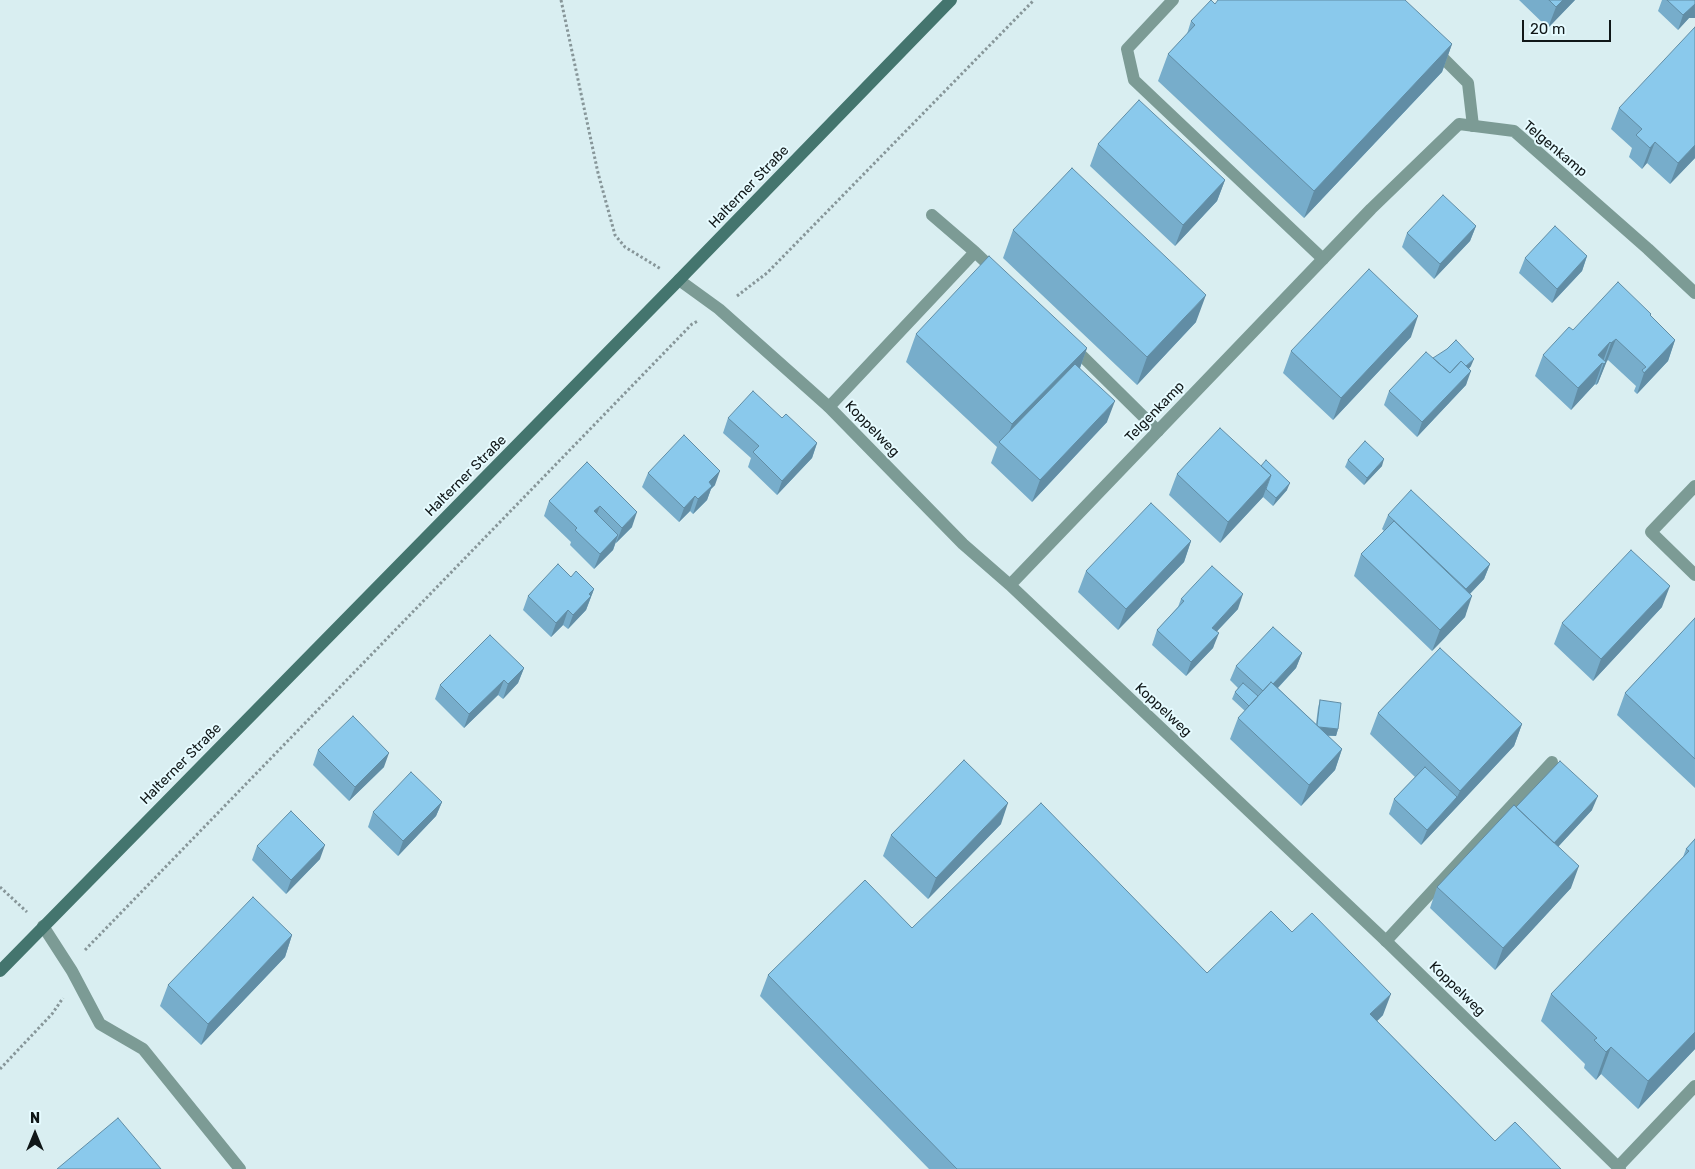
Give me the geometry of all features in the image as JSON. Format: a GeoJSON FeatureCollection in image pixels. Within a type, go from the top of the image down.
{"type":"FeatureCollection","features":[{"type":"Feature","properties":{"kind":"main road","name":"Halterner Straße"},"geometry":{"type":"LineString","coordinates":[[0,971],[679,280],[951,0]]}},
{"type":"Feature","properties":{"kind":"street"},"geometry":{"type":"LineString","coordinates":[[1173,0],[1127,49],[1134,80],[1323,259]]}},
{"type":"Feature","properties":{"kind":"street"},"geometry":{"type":"LineString","coordinates":[[1428,44],[1468,83],[1473,126]]}},
{"type":"Feature","properties":{"kind":"street","name":"Telgenkamp"},"geometry":{"type":"LineString","coordinates":[[1010,585],[1371,209],[1459,124],[1514,131],[1695,293]]}},
{"type":"Feature","properties":{"kind":"street"},"geometry":{"type":"LineString","coordinates":[[932,215],[976,252],[1004,280]]}},
{"type":"Feature","properties":{"kind":"street"},"geometry":{"type":"LineString","coordinates":[[829,407],[976,252]]}},
{"type":"Feature","properties":{"kind":"street","name":"Koppelweg"},"geometry":{"type":"LineString","coordinates":[[679,280],[719,308],[829,407],[963,544],[1010,585],[1386,941],[1619,1168]]}},
{"type":"Feature","properties":{"kind":"street"},"geometry":{"type":"LineString","coordinates":[[1060,335],[1158,431]]}},
{"type":"Feature","properties":{"kind":"street"},"geometry":{"type":"LineString","coordinates":[[1695,486],[1651,532],[1695,575]]}},
{"type":"Feature","properties":{"kind":"street"},"geometry":{"type":"LineString","coordinates":[[1386,941],[1552,762]]}},
{"type":"Feature","properties":{"kind":"street"},"geometry":{"type":"LineString","coordinates":[[43,926],[72,971],[100,1024],[143,1049],[240,1169]]}},
{"type":"Feature","properties":{"kind":"street"},"geometry":{"type":"LineString","coordinates":[[1619,1168],[1695,1086]]}},
{"type":"Feature","properties":{"kind":"path"},"geometry":{"type":"LineString","coordinates":[[562,0],[598,172],[615,235],[625,248],[679,280]]}},
{"type":"Feature","properties":{"kind":"path"},"geometry":{"type":"LineString","coordinates":[[0,1069],[52,1014],[65,994],[72,971],[81,954],[94,939],[692,324],[719,308],[768,273],[1034,0]]}},
{"type":"Feature","properties":{"kind":"path"},"geometry":{"type":"LineString","coordinates":[[0,887],[43,926]]}},
{"type":"Feature","properties":{"kind":"building"},"geometry":{"type":"Polygon","coordinates":[[[1211,0],[1215,4],[1218,0],[1405,0],[1452,44],[1314,191],[1168,54],[1195,25],[1191,21],[1211,0]]]}},
{"type":"Feature","properties":{"kind":"building"},"geometry":{"type":"Polygon","coordinates":[[[1549,0],[1563,0],[1556,7],[1549,0]]]}},
{"type":"Feature","properties":{"kind":"building"},"geometry":{"type":"Polygon","coordinates":[[[1667,0],[1695,0],[1695,4],[1683,15],[1667,0]]]}},
{"type":"Feature","properties":{"kind":"building"},"geometry":{"type":"Polygon","coordinates":[[[1695,27],[1695,145],[1678,163],[1655,142],[1650,148],[1636,135],[1642,129],[1619,108],[1695,27]]]}},
{"type":"Feature","properties":{"kind":"building"},"geometry":{"type":"Polygon","coordinates":[[[1139,100],[1225,180],[1183,225],[1098,144],[1139,100]]]}},
{"type":"Feature","properties":{"kind":"building"},"geometry":{"type":"Polygon","coordinates":[[[1072,168],[1206,295],[1147,357],[1013,230],[1072,168]]]}},
{"type":"Feature","properties":{"kind":"building"},"geometry":{"type":"Polygon","coordinates":[[[1443,195],[1476,226],[1440,264],[1407,233],[1443,195]]]}},
{"type":"Feature","properties":{"kind":"building"},"geometry":{"type":"Polygon","coordinates":[[[1555,226],[1587,256],[1557,289],[1525,258],[1555,226]]]}},
{"type":"Feature","properties":{"kind":"building"},"geometry":{"type":"Polygon","coordinates":[[[989,256],[1087,348],[1012,424],[916,334],[989,256]]]}},
{"type":"Feature","properties":{"kind":"building"},"geometry":{"type":"Polygon","coordinates":[[[1369,269],[1418,316],[1341,398],[1291,351],[1369,269]]]}},
{"type":"Feature","properties":{"kind":"building"},"geometry":{"type":"Polygon","coordinates":[[[1618,282],[1675,340],[1644,373],[1642,370],[1646,367],[1616,339],[1610,342],[1598,355],[1606,362],[1602,363],[1578,388],[1543,355],[1569,327],[1573,330],[1618,282]]]}},
{"type":"Feature","properties":{"kind":"building"},"geometry":{"type":"Polygon","coordinates":[[[1456,340],[1474,359],[1466,366],[1461,361],[1450,373],[1433,358],[1447,349],[1456,340]]]}},
{"type":"Feature","properties":{"kind":"building"},"geometry":{"type":"Polygon","coordinates":[[[1426,352],[1450,373],[1461,361],[1471,371],[1422,422],[1389,391],[1426,352]]]}},
{"type":"Feature","properties":{"kind":"building"},"geometry":{"type":"Polygon","coordinates":[[[1075,364],[1115,401],[1040,480],[999,442],[1075,364]]]}},
{"type":"Feature","properties":{"kind":"building"},"geometry":{"type":"Polygon","coordinates":[[[753,391],[782,418],[786,414],[817,443],[782,481],[753,452],[759,446],[728,418],[753,391]]]}},
{"type":"Feature","properties":{"kind":"building"},"geometry":{"type":"Polygon","coordinates":[[[1220,428],[1271,475],[1228,522],[1177,474],[1220,428]]]}},
{"type":"Feature","properties":{"kind":"building"},"geometry":{"type":"Polygon","coordinates":[[[684,435],[720,471],[709,482],[712,486],[698,499],[695,496],[684,508],[648,473],[684,435]]]}},
{"type":"Feature","properties":{"kind":"building"},"geometry":{"type":"Polygon","coordinates":[[[1365,441],[1384,459],[1367,478],[1348,460],[1365,441]]]}},
{"type":"Feature","properties":{"kind":"building"},"geometry":{"type":"Polygon","coordinates":[[[1266,460],[1290,483],[1276,498],[1266,489],[1271,475],[1261,466],[1266,460]]]}},
{"type":"Feature","properties":{"kind":"building"},"geometry":{"type":"Polygon","coordinates":[[[587,462],[637,512],[622,528],[600,506],[594,511],[618,535],[600,554],[549,501],[587,462]]]}},
{"type":"Feature","properties":{"kind":"building"},"geometry":{"type":"Polygon","coordinates":[[[1411,490],[1490,564],[1466,589],[1388,515],[1411,490]]]}},
{"type":"Feature","properties":{"kind":"building"},"geometry":{"type":"Polygon","coordinates":[[[1151,503],[1191,541],[1126,609],[1086,571],[1151,503]]]}},
{"type":"Feature","properties":{"kind":"building"},"geometry":{"type":"Polygon","coordinates":[[[1394,521],[1472,596],[1440,630],[1361,554],[1394,521]]]}},
{"type":"Feature","properties":{"kind":"building"},"geometry":{"type":"Polygon","coordinates":[[[1631,550],[1670,586],[1601,659],[1562,623],[1631,550]]]}},
{"type":"Feature","properties":{"kind":"building"},"geometry":{"type":"Polygon","coordinates":[[[558,564],[571,577],[576,571],[594,589],[589,594],[591,596],[573,615],[568,610],[556,623],[528,596],[558,564]]]}},
{"type":"Feature","properties":{"kind":"building"},"geometry":{"type":"Polygon","coordinates":[[[1212,566],[1243,594],[1212,628],[1219,633],[1191,662],[1157,630],[1184,601],[1181,599],[1212,566]]]}},
{"type":"Feature","properties":{"kind":"building"},"geometry":{"type":"Polygon","coordinates":[[[1695,618],[1695,759],[1625,693],[1695,618]]]}},
{"type":"Feature","properties":{"kind":"building"},"geometry":{"type":"Polygon","coordinates":[[[1273,627],[1302,653],[1273,684],[1271,682],[1263,691],[1236,666],[1273,627]]]}},
{"type":"Feature","properties":{"kind":"building"},"geometry":{"type":"Polygon","coordinates":[[[490,635],[524,668],[508,684],[504,680],[469,714],[440,685],[490,635]]]}},
{"type":"Feature","properties":{"kind":"building"},"geometry":{"type":"Polygon","coordinates":[[[1440,648],[1522,724],[1460,791],[1378,713],[1440,648]]]}},
{"type":"Feature","properties":{"kind":"building"},"geometry":{"type":"Polygon","coordinates":[[[1271,682],[1342,749],[1309,785],[1238,718],[1271,682]]]}},
{"type":"Feature","properties":{"kind":"building"},"geometry":{"type":"Polygon","coordinates":[[[1243,683],[1258,696],[1249,706],[1235,692],[1243,683]]]}},
{"type":"Feature","properties":{"kind":"building"},"geometry":{"type":"Polygon","coordinates":[[[1320,700],[1341,703],[1338,729],[1319,727],[1317,725],[1320,700]]]}},
{"type":"Feature","properties":{"kind":"building"},"geometry":{"type":"Polygon","coordinates":[[[353,716],[389,753],[355,787],[318,750],[353,716]]]}},
{"type":"Feature","properties":{"kind":"building"},"geometry":{"type":"Polygon","coordinates":[[[964,760],[1008,803],[936,878],[891,835],[964,760]]]}},
{"type":"Feature","properties":{"kind":"building"},"geometry":{"type":"Polygon","coordinates":[[[1560,761],[1598,796],[1554,843],[1516,807],[1560,761]]]}},
{"type":"Feature","properties":{"kind":"building"},"geometry":{"type":"Polygon","coordinates":[[[1425,767],[1457,797],[1427,830],[1394,799],[1425,767]]]}},
{"type":"Feature","properties":{"kind":"building"},"geometry":{"type":"Polygon","coordinates":[[[411,772],[442,802],[403,841],[373,812],[411,772]]]}},
{"type":"Feature","properties":{"kind":"building"},"geometry":{"type":"Polygon","coordinates":[[[1041,803],[1207,973],[1271,911],[1292,932],[1312,913],[1391,994],[1370,1014],[1495,1141],[1515,1122],[1561,1169],[957,1169],[768,975],[865,880],[912,928],[1041,803]]]}},
{"type":"Feature","properties":{"kind":"building"},"geometry":{"type":"Polygon","coordinates":[[[1514,805],[1579,866],[1503,948],[1437,887],[1514,805]]]}},
{"type":"Feature","properties":{"kind":"building"},"geometry":{"type":"Polygon","coordinates":[[[291,811],[325,845],[291,880],[257,846],[291,811]]]}},
{"type":"Feature","properties":{"kind":"building"},"geometry":{"type":"Polygon","coordinates":[[[1695,839],[1695,1032],[1648,1081],[1611,1047],[1606,1052],[1594,1040],[1597,1038],[1551,994],[1689,851],[1686,849],[1695,839]]]}},
{"type":"Feature","properties":{"kind":"building"},"geometry":{"type":"Polygon","coordinates":[[[253,897],[292,935],[208,1024],[168,985],[253,897]]]}},
{"type":"Feature","properties":{"kind":"building"},"geometry":{"type":"Polygon","coordinates":[[[118,1118],[161,1169],[57,1169],[118,1118]]]}}]}
